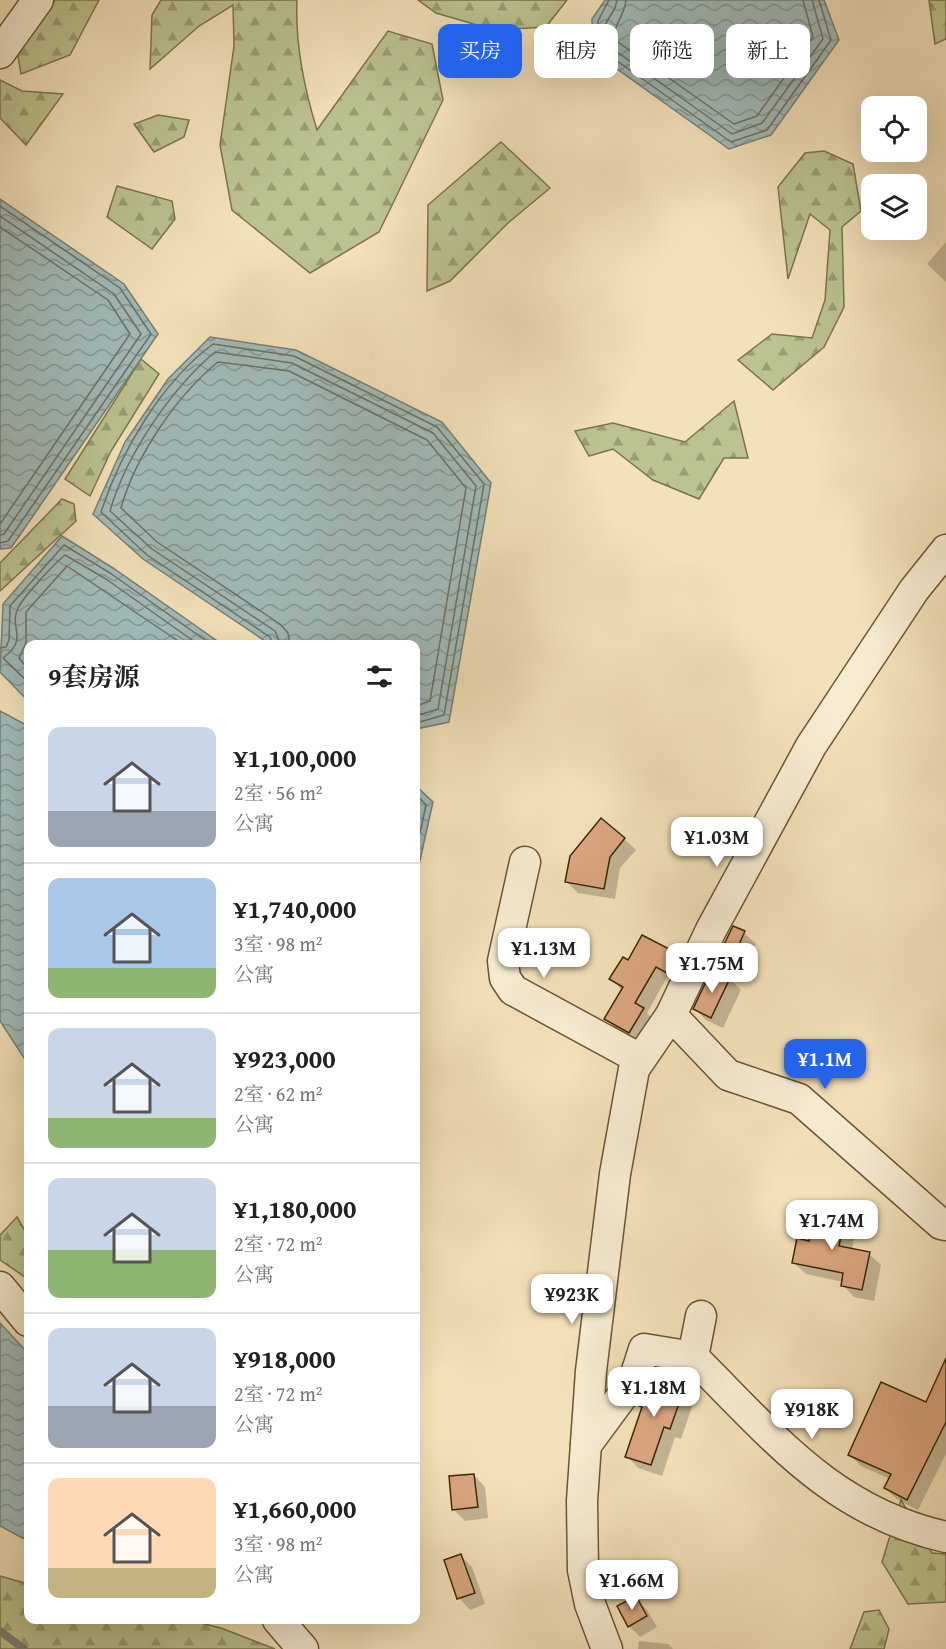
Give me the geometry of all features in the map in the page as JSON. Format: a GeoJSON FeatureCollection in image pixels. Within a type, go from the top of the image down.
{"type":"FeatureCollection","features":[{"type":"Feature","properties":{"kind":"street"},"geometry":{"type":"LineString","coordinates":[[0,53],[38,0]]}},
{"type":"Feature","properties":{"kind":"street"},"geometry":{"type":"LineString","coordinates":[[607,1649],[590,1604],[583,1570],[581,1536],[591,1371],[615,1174],[634,1069],[671,1015],[711,930],[811,746],[914,590],[946,550]]}},
{"type":"Feature","properties":{"kind":"street"},"geometry":{"type":"LineString","coordinates":[[525,862],[503,961],[505,978],[513,990],[640,1059]]}},
{"type":"Feature","properties":{"kind":"street"},"geometry":{"type":"LineString","coordinates":[[671,1015],[728,1075],[799,1099],[941,1224],[946,1225]]}},
{"type":"Feature","properties":{"kind":"street"},"geometry":{"type":"LineString","coordinates":[[0,1287],[24,1316]]}},
{"type":"Feature","properties":{"kind":"street"},"geometry":{"type":"LineString","coordinates":[[693,1357],[701,1316]]}},
{"type":"Feature","properties":{"kind":"street"},"geometry":{"type":"LineString","coordinates":[[586,1445],[634,1380],[644,1349],[693,1357],[803,1464],[839,1493],[892,1521],[946,1537]]}},
{"type":"Feature","properties":{"kind":"street"},"geometry":{"type":"LineString","coordinates":[[281,1624],[303,1649]]}},
{"type":"Feature","properties":{"kind":"green space"},"geometry":{"type":"Polygon","coordinates":[[[55,0],[99,0],[70,55],[21,74],[17,50],[55,0]]]}},
{"type":"Feature","properties":{"kind":"green space"},"geometry":{"type":"Polygon","coordinates":[[[161,0],[297,0],[297,33],[301,65],[317,130],[388,31],[432,44],[443,100],[379,232],[310,273],[232,210],[220,145],[234,46],[233,5],[199,26],[150,69],[152,15],[161,0]]]}},
{"type":"Feature","properties":{"kind":"green space"},"geometry":{"type":"Polygon","coordinates":[[[418,0],[567,0],[548,24],[534,24],[534,28],[522,28],[522,24],[474,24],[436,13],[418,0]]]}},
{"type":"Feature","properties":{"kind":"green space"},"geometry":{"type":"Polygon","coordinates":[[[929,0],[946,0],[946,39],[935,44],[929,0]]]}},
{"type":"Feature","properties":{"kind":"green space"},"geometry":{"type":"Polygon","coordinates":[[[0,80],[22,91],[63,94],[26,145],[0,118],[0,80]]]}},
{"type":"Feature","properties":{"kind":"green space"},"geometry":{"type":"Polygon","coordinates":[[[158,115],[189,120],[184,137],[154,152],[134,124],[158,115]]]}},
{"type":"Feature","properties":{"kind":"green space"},"geometry":{"type":"Polygon","coordinates":[[[501,142],[550,188],[508,223],[450,281],[427,291],[428,205],[501,142]]]}},
{"type":"Feature","properties":{"kind":"green space"},"geometry":{"type":"Polygon","coordinates":[[[824,151],[853,164],[861,211],[842,227],[844,307],[824,347],[773,390],[738,360],[772,334],[812,338],[825,300],[830,230],[810,214],[788,279],[778,187],[805,153],[824,151]]]}},
{"type":"Feature","properties":{"kind":"green space"},"geometry":{"type":"Polygon","coordinates":[[[117,186],[172,201],[175,219],[152,249],[107,217],[117,186]]]}},
{"type":"Feature","properties":{"kind":"green space"},"geometry":{"type":"Polygon","coordinates":[[[141,359],[159,374],[111,451],[90,496],[65,479],[141,359]]]}},
{"type":"Feature","properties":{"kind":"green space"},"geometry":{"type":"Polygon","coordinates":[[[734,401],[748,458],[724,458],[699,499],[653,480],[613,449],[589,456],[575,431],[613,423],[685,442],[734,401]]]}},
{"type":"Feature","properties":{"kind":"green space"},"geometry":{"type":"Polygon","coordinates":[[[62,499],[74,504],[76,521],[0,591],[0,563],[62,499]]]}},
{"type":"Feature","properties":{"kind":"green space"},"geometry":{"type":"Polygon","coordinates":[[[17,1217],[24,1229],[24,1276],[0,1260],[0,1235],[17,1217]]]}},
{"type":"Feature","properties":{"kind":"green space"},"geometry":{"type":"Polygon","coordinates":[[[901,1500],[932,1553],[946,1554],[946,1602],[908,1604],[882,1562],[901,1500]]]}},
{"type":"Feature","properties":{"kind":"green space"},"geometry":{"type":"Polygon","coordinates":[[[0,1576],[24,1583],[24,1624],[204,1624],[275,1649],[0,1649],[0,1576]]]}},
{"type":"Feature","properties":{"kind":"green space"},"geometry":{"type":"Polygon","coordinates":[[[879,1610],[889,1629],[884,1649],[850,1649],[864,1612],[879,1610]]]}},
{"type":"Feature","properties":{"kind":"water"},"geometry":{"type":"Polygon","coordinates":[[[605,0],[824,0],[839,40],[771,135],[729,149],[618,70],[618,24],[592,24],[592,19],[605,0]]]}},
{"type":"Feature","properties":{"kind":"water"},"geometry":{"type":"Polygon","coordinates":[[[0,199],[124,284],[158,334],[11,548],[0,549],[0,199]]]}},
{"type":"Feature","properties":{"kind":"water"},"geometry":{"type":"Polygon","coordinates":[[[210,337],[296,350],[442,422],[491,483],[449,722],[420,728],[420,640],[264,640],[143,559],[93,514],[125,442],[168,379],[210,337]]]}},
{"type":"Feature","properties":{"kind":"water"},"geometry":{"type":"Polygon","coordinates":[[[62,536],[113,568],[216,640],[24,640],[24,697],[0,672],[3,604],[62,536]]]}},
{"type":"Feature","properties":{"kind":"water"},"geometry":{"type":"Polygon","coordinates":[[[0,711],[24,724],[24,1058],[0,1021],[0,711]]]}},
{"type":"Feature","properties":{"kind":"water"},"geometry":{"type":"Polygon","coordinates":[[[420,790],[433,802],[420,860],[420,790]]]}},
{"type":"Feature","properties":{"kind":"water"},"geometry":{"type":"Polygon","coordinates":[[[0,1323],[24,1349],[24,1539],[0,1526],[0,1323]]]}},
{"type":"Feature","properties":{"kind":"building"},"geometry":{"type":"Polygon","coordinates":[[[601,818],[625,838],[610,857],[604,889],[565,882],[570,856],[601,818]]]}},
{"type":"Feature","properties":{"kind":"building"},"geometry":{"type":"Polygon","coordinates":[[[733,926],[745,931],[729,967],[716,961],[733,926]]]}},
{"type":"Feature","properties":{"kind":"building"},"geometry":{"type":"Polygon","coordinates":[[[642,935],[677,953],[667,973],[656,967],[635,1003],[644,1008],[629,1033],[604,1019],[623,987],[609,979],[623,957],[628,960],[642,935]]]}},
{"type":"Feature","properties":{"kind":"building"},"geometry":{"type":"Polygon","coordinates":[[[712,969],[730,978],[711,1018],[693,1009],[712,969]]]}},
{"type":"Feature","properties":{"kind":"building"},"geometry":{"type":"Polygon","coordinates":[[[814,1209],[845,1216],[839,1246],[870,1252],[862,1290],[841,1286],[843,1273],[792,1263],[797,1238],[809,1241],[814,1209]]]}},
{"type":"Feature","properties":{"kind":"building"},"geometry":{"type":"Polygon","coordinates":[[[946,1358],[946,1422],[907,1500],[884,1488],[891,1474],[848,1455],[881,1382],[926,1402],[946,1358]]]}},
{"type":"Feature","properties":{"kind":"building"},"geometry":{"type":"Polygon","coordinates":[[[655,1371],[665,1374],[663,1381],[684,1389],[670,1429],[664,1427],[651,1465],[625,1457],[642,1407],[637,1405],[648,1390],[655,1371]]]}},
{"type":"Feature","properties":{"kind":"building"},"geometry":{"type":"Polygon","coordinates":[[[474,1474],[478,1507],[452,1510],[449,1476],[474,1474]]]}},
{"type":"Feature","properties":{"kind":"building"},"geometry":{"type":"Polygon","coordinates":[[[461,1554],[475,1593],[457,1599],[444,1560],[461,1554]]]}},
{"type":"Feature","properties":{"kind":"building"},"geometry":{"type":"Polygon","coordinates":[[[636,1596],[647,1616],[628,1627],[617,1606],[636,1596]]]}},
{"type":"Feature","properties":{"kind":"waterway"},"geometry":{"type":"LineString","coordinates":[[0,1631],[24,1649]]}}]}
